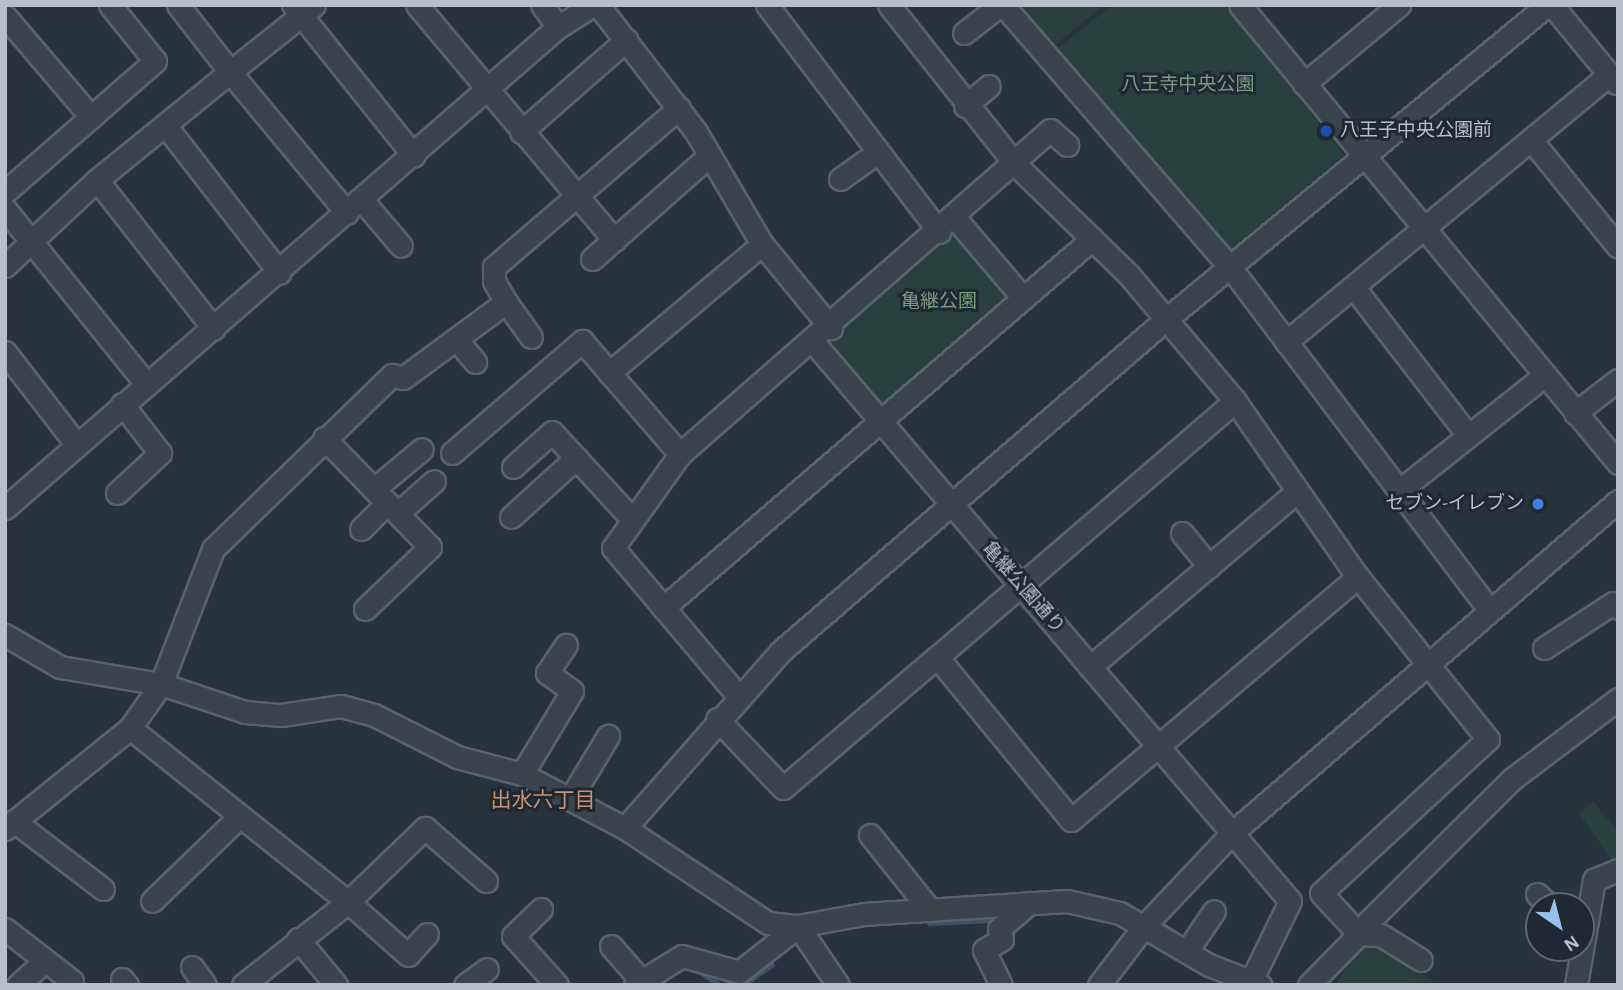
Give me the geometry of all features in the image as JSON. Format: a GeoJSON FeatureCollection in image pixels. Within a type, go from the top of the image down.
{"type":"FeatureCollection","features":[{"type":"Feature","properties":{"kind":"street"},"geometry":{"type":"LineString","coordinates":[[17,5],[5,15],[91,117]]}},
{"type":"Feature","properties":{"kind":"street"},"geometry":{"type":"LineString","coordinates":[[5,192],[155,61],[110,5]]}},
{"type":"Feature","properties":{"kind":"street"},"geometry":{"type":"LineString","coordinates":[[178,5],[230,72],[354,206],[401,246]]}},
{"type":"Feature","properties":{"kind":"street"},"geometry":{"type":"LineString","coordinates":[[417,5],[486,92],[614,240]]}},
{"type":"Feature","properties":{"kind":"street"},"geometry":{"type":"LineString","coordinates":[[542,5],[558,27]]}},
{"type":"Feature","properties":{"kind":"street"},"geometry":{"type":"LineString","coordinates":[[767,5],[939,232]]}},
{"type":"Feature","properties":{"kind":"street"},"geometry":{"type":"LineString","coordinates":[[5,635],[60,667],[161,684],[245,712],[281,715],[341,706],[374,715],[457,757],[522,774],[625,828],[768,923],[798,926],[930,910],[1029,902],[1093,904],[1145,925],[1187,951],[1214,976],[1251,983],[1290,901],[1321,893],[1489,739],[1427,667],[1358,577],[1296,492],[1235,401],[1092,239],[1016,164],[965,106],[889,5]]}},
{"type":"Feature","properties":{"kind":"street"},"geometry":{"type":"LineString","coordinates":[[964,33],[1001,5],[1230,267],[1489,609]]}},
{"type":"Feature","properties":{"kind":"street"},"geometry":{"type":"LineString","coordinates":[[1304,84],[1399,5]]}},
{"type":"Feature","properties":{"kind":"street"},"geometry":{"type":"LineString","coordinates":[[625,828],[717,719],[781,651],[1164,321],[1549,5],[1613,80],[1532,141],[1424,228],[1355,289],[1286,342]]}},
{"type":"Feature","properties":{"kind":"street"},"geometry":{"type":"LineString","coordinates":[[5,508],[122,404],[214,329],[414,156],[558,27],[593,6],[626,40],[679,108],[762,244],[831,328]]}},
{"type":"Feature","properties":{"kind":"street"},"geometry":{"type":"LineString","coordinates":[[1246,7],[1304,84],[1618,463]]}},
{"type":"Feature","properties":{"kind":"street"},"geometry":{"type":"LineString","coordinates":[[5,266],[97,180],[303,9],[414,156]]}},
{"type":"Feature","properties":{"kind":"street"},"geometry":{"type":"LineString","coordinates":[[521,132],[626,40]]}},
{"type":"Feature","properties":{"kind":"street"},"geometry":{"type":"LineString","coordinates":[[965,106],[989,86]]}},
{"type":"Feature","properties":{"kind":"street"},"geometry":{"type":"LineString","coordinates":[[531,337],[506,302],[494,267],[679,108]]}},
{"type":"Feature","properties":{"kind":"street"},"geometry":{"type":"LineString","coordinates":[[165,125],[280,272]]}},
{"type":"Feature","properties":{"kind":"street"},"geometry":{"type":"LineString","coordinates":[[739,697],[613,548],[680,454],[814,343],[1016,164],[1050,130],[1067,145]]}},
{"type":"Feature","properties":{"kind":"street"},"geometry":{"type":"LineString","coordinates":[[1532,141],[1618,247]]}},
{"type":"Feature","properties":{"kind":"street"},"geometry":{"type":"LineString","coordinates":[[840,179],[878,152]]}},
{"type":"Feature","properties":{"kind":"street"},"geometry":{"type":"LineString","coordinates":[[592,259],[710,155]]}},
{"type":"Feature","properties":{"kind":"street"},"geometry":{"type":"LineString","coordinates":[[97,180],[214,329]]}},
{"type":"Feature","properties":{"kind":"street"},"geometry":{"type":"LineString","coordinates":[[5,209],[146,384]]}},
{"type":"Feature","properties":{"kind":"street"},"geometry":{"type":"LineString","coordinates":[[955,218],[1023,298]]}},
{"type":"Feature","properties":{"kind":"street"},"geometry":{"type":"LineString","coordinates":[[663,608],[1092,239]]}},
{"type":"Feature","properties":{"kind":"street"},"geometry":{"type":"LineString","coordinates":[[609,373],[762,244]]}},
{"type":"Feature","properties":{"kind":"street"},"geometry":{"type":"LineString","coordinates":[[1355,289],[1468,435]]}},
{"type":"Feature","properties":{"kind":"street"},"geometry":{"type":"LineString","coordinates":[[103,889],[9,825],[130,728],[161,684],[213,549],[392,375],[403,377],[506,302]]}},
{"type":"Feature","properties":{"kind":"street"},"geometry":{"type":"LineString","coordinates":[[456,339],[475,362]]}},
{"type":"Feature","properties":{"kind":"street"},"geometry":{"type":"LineString","coordinates":[[452,453],[582,341],[680,454]]}},
{"type":"Feature","properties":{"kind":"street","name":"亀継公園通り"},"geometry":{"type":"LineString","coordinates":[[814,343],[1290,901]]}},
{"type":"Feature","properties":{"kind":"street"},"geometry":{"type":"LineString","coordinates":[[5,352],[76,444]]}},
{"type":"Feature","properties":{"kind":"street"},"geometry":{"type":"LineString","coordinates":[[1400,490],[1545,375]]}},
{"type":"Feature","properties":{"kind":"street"},"geometry":{"type":"LineString","coordinates":[[1575,413],[1618,380]]}},
{"type":"Feature","properties":{"kind":"street"},"geometry":{"type":"LineString","coordinates":[[717,719],[783,788],[1021,587],[1235,401]]}},
{"type":"Feature","properties":{"kind":"street"},"geometry":{"type":"LineString","coordinates":[[117,493],[160,453],[122,404]]}},
{"type":"Feature","properties":{"kind":"street"},"geometry":{"type":"LineString","coordinates":[[513,467],[552,432],[632,519]]}},
{"type":"Feature","properties":{"kind":"street"},"geometry":{"type":"LineString","coordinates":[[324,439],[430,547],[365,609]]}},
{"type":"Feature","properties":{"kind":"street"},"geometry":{"type":"LineString","coordinates":[[361,529],[386,502],[422,449]]}},
{"type":"Feature","properties":{"kind":"street"},"geometry":{"type":"LineString","coordinates":[[511,517],[576,458]]}},
{"type":"Feature","properties":{"kind":"street"},"geometry":{"type":"LineString","coordinates":[[386,502],[434,481]]}},
{"type":"Feature","properties":{"kind":"street"},"geometry":{"type":"LineString","coordinates":[[1090,667],[1296,492]]}},
{"type":"Feature","properties":{"kind":"street"},"geometry":{"type":"LineString","coordinates":[[1099,985],[1145,925],[1233,832],[1427,667],[1489,609],[1618,501]]}},
{"type":"Feature","properties":{"kind":"street"},"geometry":{"type":"LineString","coordinates":[[1182,533],[1209,566]]}},
{"type":"Feature","properties":{"kind":"street"},"geometry":{"type":"LineString","coordinates":[[937,657],[1071,820],[1358,577]]}},
{"type":"Feature","properties":{"kind":"street"},"geometry":{"type":"LineString","coordinates":[[1544,648],[1616,603]]}},
{"type":"Feature","properties":{"kind":"street"},"geometry":{"type":"LineString","coordinates":[[522,774],[572,691],[547,673],[566,645]]}},
{"type":"Feature","properties":{"kind":"street"},"geometry":{"type":"LineString","coordinates":[[1309,985],[1364,932],[1368,922],[1512,779],[1618,699]]}},
{"type":"Feature","properties":{"kind":"street"},"geometry":{"type":"LineString","coordinates":[[130,728],[348,901],[408,955],[427,934]]}},
{"type":"Feature","properties":{"kind":"street"},"geometry":{"type":"LineString","coordinates":[[570,799],[608,736]]}},
{"type":"Feature","properties":{"kind":"street"},"geometry":{"type":"LineString","coordinates":[[152,901],[239,817]]}},
{"type":"Feature","properties":{"kind":"street"},"geometry":{"type":"LineString","coordinates":[[243,985],[348,901],[425,828],[486,881]]}},
{"type":"Feature","properties":{"kind":"street"},"geometry":{"type":"LineString","coordinates":[[870,835],[930,910]]}},
{"type":"Feature","properties":{"kind":"street"},"geometry":{"type":"LineString","coordinates":[[1592,892],[1594,880],[1618,870]]}},
{"type":"Feature","properties":{"kind":"street"},"geometry":{"type":"LineString","coordinates":[[1321,893],[1364,932],[1421,960]]}},
{"type":"Feature","properties":{"kind":"street"},"geometry":{"type":"LineString","coordinates":[[1002,985],[984,950],[1002,939],[999,929],[1029,902]]}},
{"type":"Feature","properties":{"kind":"street"},"geometry":{"type":"LineString","coordinates":[[541,909],[513,936],[557,985]]}},
{"type":"Feature","properties":{"kind":"street"},"geometry":{"type":"LineString","coordinates":[[1187,951],[1214,911]]}},
{"type":"Feature","properties":{"kind":"street"},"geometry":{"type":"LineString","coordinates":[[611,946],[640,983],[682,956],[739,972],[798,926]]}},
{"type":"Feature","properties":{"kind":"street"},"geometry":{"type":"LineString","coordinates":[[798,926],[838,985]]}},
{"type":"Feature","properties":{"kind":"street"},"geometry":{"type":"LineString","coordinates":[[5,929],[72,981]]}},
{"type":"Feature","properties":{"kind":"street"},"geometry":{"type":"LineString","coordinates":[[298,939],[336,985]]}},
{"type":"Feature","properties":{"kind":"street"},"geometry":{"type":"LineString","coordinates":[[18,985],[45,961]]}},
{"type":"Feature","properties":{"kind":"street"},"geometry":{"type":"LineString","coordinates":[[1576,985],[1579,962]]}},
{"type":"Feature","properties":{"kind":"street"},"geometry":{"type":"LineString","coordinates":[[192,967],[205,985]]}},
{"type":"Feature","properties":{"kind":"street"},"geometry":{"type":"LineString","coordinates":[[465,985],[486,969]]}},
{"type":"Feature","properties":{"kind":"green space"},"geometry":{"type":"Polygon","coordinates":[[[1021,5],[1104,5],[1051,48],[1021,5]]]}},
{"type":"Feature","properties":{"kind":"green space","name":"八王寺中央公園"},"geometry":{"type":"Polygon","coordinates":[[[1113,5],[1224,5],[1344,155],[1229,251],[1054,51],[1113,5]]]}},
{"type":"Feature","properties":{"kind":"green space","name":"亀継公園"},"geometry":{"type":"Polygon","coordinates":[[[955,225],[1015,300],[876,412],[816,338],[955,225]]]}},
{"type":"Feature","properties":{"kind":"green space"},"geometry":{"type":"Polygon","coordinates":[[[1593,801],[1618,832],[1617,868],[1579,813],[1593,801]]]}},
{"type":"Feature","properties":{"kind":"green space"},"geometry":{"type":"Polygon","coordinates":[[[1376,938],[1433,982],[1335,985],[1365,940],[1376,938]]]}},
{"type":"Feature","properties":{"kind":"waterway"},"geometry":{"type":"LineString","coordinates":[[929,923],[994,920]]}},
{"type":"Feature","properties":{"kind":"waterway"},"geometry":{"type":"LineString","coordinates":[[1159,922],[1184,938]]}},
{"type":"Feature","properties":{"kind":"waterway"},"geometry":{"type":"LineString","coordinates":[[743,985],[772,965]]}},
{"type":"Feature","properties":{"kind":"waterway"},"geometry":{"type":"LineString","coordinates":[[694,968],[720,985]]}},
{"type":"Feature","properties":{"kind":"waterway"},"geometry":{"type":"LineString","coordinates":[[1265,981],[1275,985]]}},
{"type":"Feature","properties":{"kind":"place","name":"八王子中央公園前"},"geometry":{"type":"Point","coordinates":[1326,131]}},
{"type":"Feature","properties":{"kind":"place","name":"セブン-イレブン"},"geometry":{"type":"Point","coordinates":[1538,504]}},
{"type":"Feature","properties":{"kind":"district","name":"出水六丁目"},"geometry":{"type":"Point","coordinates":[543,801]}}]}
